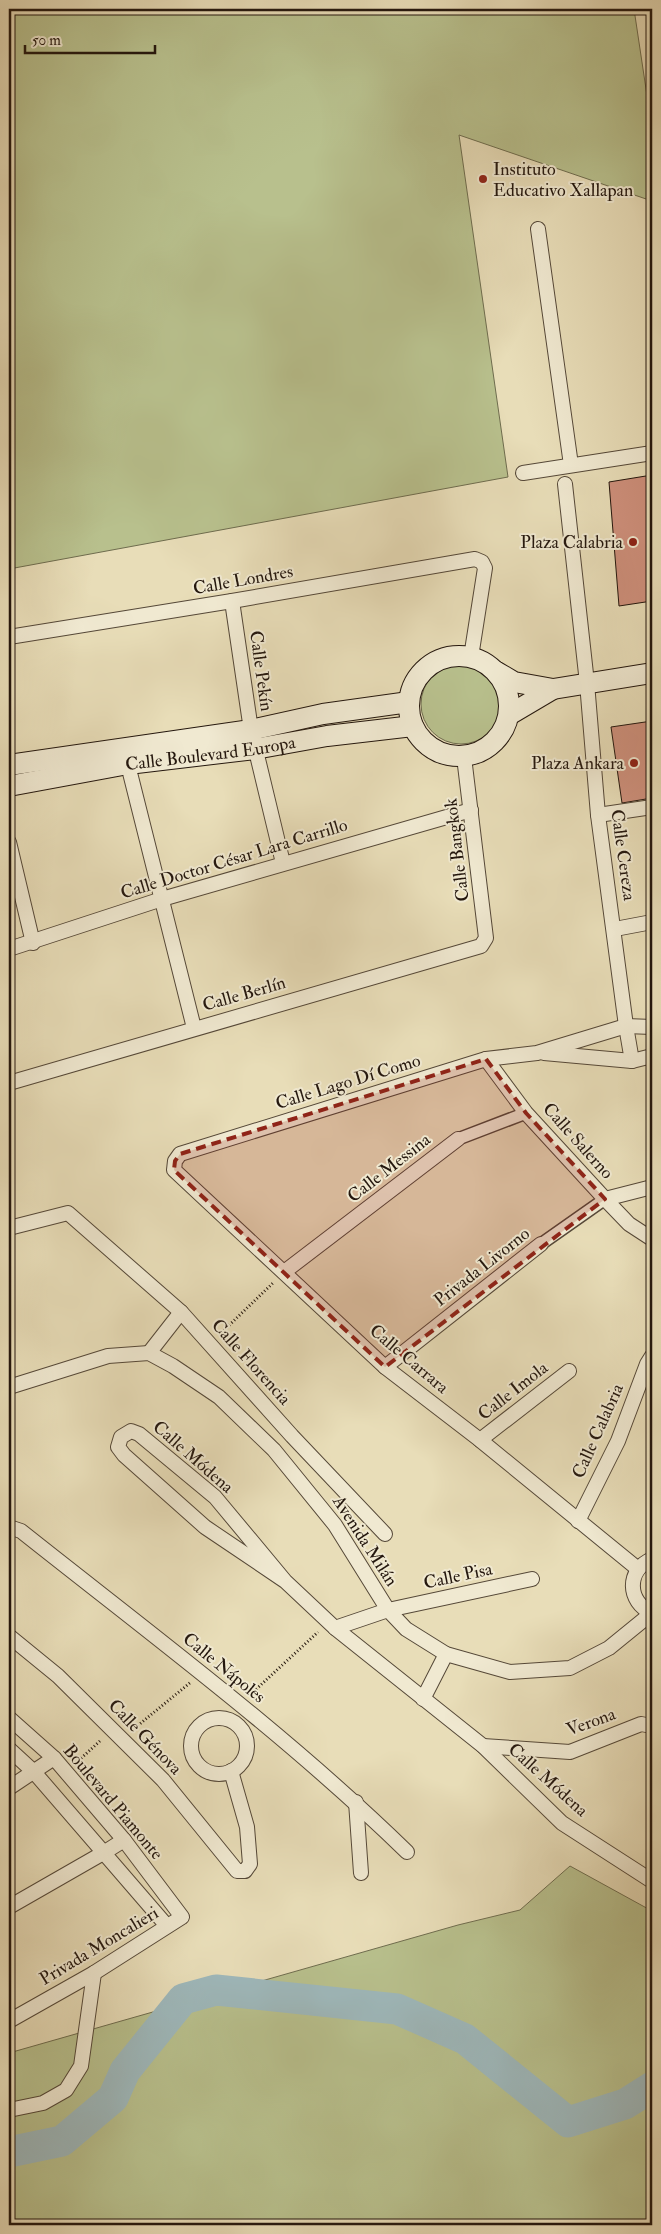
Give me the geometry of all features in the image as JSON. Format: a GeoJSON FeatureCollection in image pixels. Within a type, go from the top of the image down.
{"type":"FeatureCollection","features":[{"type":"Feature","properties":{"kind":"main road"},"geometry":{"type":"LineString","coordinates":[[497,672],[505,685],[509,697],[509,715],[504,731],[494,744],[480,753],[464,757],[448,756],[433,750],[421,740],[413,726],[409,702],[414,686],[423,672],[437,661],[454,656],[471,657],[485,662],[514,682],[553,689],[652,674]]}},
{"type":"Feature","properties":{"kind":"main road"},"geometry":{"type":"LineString","coordinates":[[509,715],[553,689]]}},
{"type":"Feature","properties":{"kind":"main road","name":"Calle Boulevard Europa"},"geometry":{"type":"LineString","coordinates":[[253,740],[323,714],[409,702]]}},
{"type":"Feature","properties":{"kind":"main road"},"geometry":{"type":"LineString","coordinates":[[323,714],[327,736]]}},
{"type":"Feature","properties":{"kind":"main road","name":"Calle Boulevard Europa"},"geometry":{"type":"LineString","coordinates":[[9,765],[126,756],[253,740],[327,736],[413,726]]}},
{"type":"Feature","properties":{"kind":"main road","name":"Calle Boulevard Europa"},"geometry":{"type":"LineString","coordinates":[[9,786],[126,756]]}},
{"type":"Feature","properties":{"kind":"street"},"geometry":{"type":"LineString","coordinates":[[538,229],[571,465]]}},
{"type":"Feature","properties":{"kind":"street"},"geometry":{"type":"LineString","coordinates":[[523,473],[652,453]]}},
{"type":"Feature","properties":{"kind":"street","name":"Calle Cereza"},"geometry":{"type":"LineString","coordinates":[[565,484],[587,684],[598,815],[632,1061]]}},
{"type":"Feature","properties":{"kind":"street","name":"Calle Londres"},"geometry":{"type":"LineString","coordinates":[[9,637],[232,602],[476,559],[482,562],[485,568],[471,657]]}},
{"type":"Feature","properties":{"kind":"street","name":"Calle Pekín"},"geometry":{"type":"LineString","coordinates":[[232,602],[253,740],[283,863]]}},
{"type":"Feature","properties":{"kind":"street"},"geometry":{"type":"LineString","coordinates":[[126,756],[194,1028]]}},
{"type":"Feature","properties":{"kind":"street","name":"Calle Bangkok"},"geometry":{"type":"LineString","coordinates":[[464,757],[486,938]]}},
{"type":"Feature","properties":{"kind":"street"},"geometry":{"type":"LineString","coordinates":[[598,815],[652,807]]}},
{"type":"Feature","properties":{"kind":"street","name":"Calle Doctor César Lara Carrillo"},"geometry":{"type":"LineString","coordinates":[[9,949],[162,899],[471,810]]}},
{"type":"Feature","properties":{"kind":"street"},"geometry":{"type":"LineString","coordinates":[[9,842],[33,942]]}},
{"type":"Feature","properties":{"kind":"street"},"geometry":{"type":"LineString","coordinates":[[614,928],[652,922]]}},
{"type":"Feature","properties":{"kind":"street","name":"Calle Berlín"},"geometry":{"type":"LineString","coordinates":[[9,1083],[481,946],[486,938]]}},
{"type":"Feature","properties":{"kind":"street","name":"Calle Lago Dí Como"},"geometry":{"type":"LineString","coordinates":[[175,1161],[180,1154],[486,1059],[537,1053],[626,1026],[652,1027]]}},
{"type":"Feature","properties":{"kind":"street","name":"Calle Lago Dí Como"},"geometry":{"type":"LineString","coordinates":[[537,1053],[632,1061],[652,1056]]}},
{"type":"Feature","properties":{"kind":"street","name":"Calle Salerno"},"geometry":{"type":"LineString","coordinates":[[486,1059],[526,1113],[605,1199],[629,1224],[652,1239]]}},
{"type":"Feature","properties":{"kind":"street","name":"Calle Messina"},"geometry":{"type":"LineString","coordinates":[[284,1272],[458,1139],[526,1113]]}},
{"type":"Feature","properties":{"kind":"street","name":"Calle Carrara"},"geometry":{"type":"LineString","coordinates":[[175,1161],[174,1170],[384,1366],[480,1440],[638,1569]]}},
{"type":"Feature","properties":{"kind":"street"},"geometry":{"type":"LineString","coordinates":[[605,1199],[652,1187]]}},
{"type":"Feature","properties":{"kind":"street","name":"Privada Livorno"},"geometry":{"type":"LineString","coordinates":[[384,1366],[541,1244],[605,1199]]}},
{"type":"Feature","properties":{"kind":"street","name":"Calle Florencia"},"geometry":{"type":"LineString","coordinates":[[9,1228],[68,1213],[181,1312],[292,1436],[385,1534]]}},
{"type":"Feature","properties":{"kind":"street"},"geometry":{"type":"LineString","coordinates":[[9,1386],[108,1356],[149,1353],[181,1312]]}},
{"type":"Feature","properties":{"kind":"street","name":"Avenida Milán"},"geometry":{"type":"LineString","coordinates":[[149,1353],[172,1366],[219,1398],[274,1450],[336,1525],[388,1610],[406,1629],[446,1654],[510,1672],[570,1668],[609,1648],[652,1613]]}},
{"type":"Feature","properties":{"kind":"street","name":"Calle Calabria"},"geometry":{"type":"LineString","coordinates":[[578,1521],[618,1441],[647,1364],[652,1356]]}},
{"type":"Feature","properties":{"kind":"street","name":"Calle Imola"},"geometry":{"type":"LineString","coordinates":[[480,1440],[569,1371]]}},
{"type":"Feature","properties":{"kind":"street","name":"Calle Módena"},"geometry":{"type":"LineString","coordinates":[[285,1581],[205,1527],[190,1514],[124,1455],[118,1447],[121,1437],[131,1431],[139,1434],[215,1497],[285,1581],[332,1626],[483,1746],[562,1823],[652,1881]]}},
{"type":"Feature","properties":{"kind":"street"},"geometry":{"type":"LineString","coordinates":[[274,1450],[292,1436]]}},
{"type":"Feature","properties":{"kind":"street","name":"Calle Nápoles"},"geometry":{"type":"LineString","coordinates":[[9,1519],[15,1529],[244,1708],[356,1802],[406,1852]]}},
{"type":"Feature","properties":{"kind":"street"},"geometry":{"type":"LineString","coordinates":[[652,1559],[638,1569],[632,1586],[634,1595],[644,1609],[652,1613]]}},
{"type":"Feature","properties":{"kind":"street","name":"Calle Pisa"},"geometry":{"type":"LineString","coordinates":[[332,1626],[388,1610],[532,1579]]}},
{"type":"Feature","properties":{"kind":"street","name":"Calle Génova"},"geometry":{"type":"LineString","coordinates":[[9,1636],[58,1676],[163,1780],[237,1871],[245,1871],[250,1864],[247,1827],[231,1772]]}},
{"type":"Feature","properties":{"kind":"street"},"geometry":{"type":"LineString","coordinates":[[423,1699],[446,1654]]}},
{"type":"Feature","properties":{"kind":"street"},"geometry":{"type":"LineString","coordinates":[[239,1725],[244,1708]]}},
{"type":"Feature","properties":{"kind":"street","name":"Boulevard Piamonte"},"geometry":{"type":"LineString","coordinates":[[9,1718],[54,1758],[124,1840],[182,1917]]}},
{"type":"Feature","properties":{"kind":"street"},"geometry":{"type":"LineString","coordinates":[[218,1718],[229,1720],[239,1725],[245,1734],[246,1750],[240,1765],[231,1772],[220,1774],[209,1772],[200,1766],[194,1757],[192,1746],[194,1736],[199,1727],[208,1720],[218,1718]]}},
{"type":"Feature","properties":{"kind":"street","name":"Verona"},"geometry":{"type":"LineString","coordinates":[[483,1746],[570,1752],[641,1724],[652,1726]]}},
{"type":"Feature","properties":{"kind":"street"},"geometry":{"type":"LineString","coordinates":[[9,1750],[34,1772],[167,1926]]}},
{"type":"Feature","properties":{"kind":"street"},"geometry":{"type":"LineString","coordinates":[[9,1788],[54,1758]]}},
{"type":"Feature","properties":{"kind":"street"},"geometry":{"type":"LineString","coordinates":[[356,1802],[360,1873]]}},
{"type":"Feature","properties":{"kind":"street"},"geometry":{"type":"LineString","coordinates":[[9,1907],[124,1840]]}},
{"type":"Feature","properties":{"kind":"street","name":"Privada Moncalieri"},"geometry":{"type":"LineString","coordinates":[[9,2021],[94,1973],[182,1917]]}},
{"type":"Feature","properties":{"kind":"street"},"geometry":{"type":"LineString","coordinates":[[9,2110],[43,2102],[66,2090],[81,2066],[94,1973]]}},
{"type":"Feature","properties":{"kind":"path"},"geometry":{"type":"LineString","coordinates":[[210,1344],[284,1272]]}},
{"type":"Feature","properties":{"kind":"path"},"geometry":{"type":"LineString","coordinates":[[244,1708],[332,1626]]}},
{"type":"Feature","properties":{"kind":"path"},"geometry":{"type":"LineString","coordinates":[[66,1772],[112,1730],[136,1727],[201,1674]]}},
{"type":"Feature","properties":{"kind":"highlighted area"},"geometry":{"type":"Polygon","coordinates":[[[486,1059],[526,1113],[605,1199],[385,1367],[174,1170],[175,1161],[180,1154],[486,1059]]]}},
{"type":"Feature","properties":{"kind":"green space"},"geometry":{"type":"Polygon","coordinates":[[[9,9],[634,9],[652,129],[652,201],[459,135],[508,477],[9,569],[9,9]]]}},
{"type":"Feature","properties":{"kind":"green space"},"geometry":{"type":"Polygon","coordinates":[[[461,664],[476,667],[489,676],[498,689],[501,704],[498,719],[489,732],[476,741],[461,744],[446,741],[433,732],[424,719],[421,704],[424,689],[433,676],[446,667],[461,664]]]}},
{"type":"Feature","properties":{"kind":"green space"},"geometry":{"type":"Polygon","coordinates":[[[570,1866],[652,1911],[652,2225],[9,2225],[9,2053],[458,1925],[520,1910],[570,1866]]]}},
{"type":"Feature","properties":{"kind":"building","name":"Plaza Calabria"},"geometry":{"type":"Polygon","coordinates":[[[652,475],[652,601],[619,606],[609,482],[652,475]]]}},
{"type":"Feature","properties":{"kind":"building","name":"Plaza Ankara"},"geometry":{"type":"Polygon","coordinates":[[[652,721],[652,798],[622,803],[611,727],[652,721]]]}},
{"type":"Feature","properties":{"kind":"waterway"},"geometry":{"type":"LineString","coordinates":[[9,2152],[62,2141],[113,2098],[125,2071],[183,1999],[216,1990],[397,2009],[465,2039],[568,2122],[625,2104],[652,2087]]}},
{"type":"Feature","properties":{"kind":"place","name":"Instituto Educativo Xallapan"},"geometry":{"type":"Point","coordinates":[483,179]}},
{"type":"Feature","properties":{"kind":"place","name":"Plaza Calabria"},"geometry":{"type":"Point","coordinates":[633,542]}},
{"type":"Feature","properties":{"kind":"place","name":"Plaza Ankara"},"geometry":{"type":"Point","coordinates":[634,763]}}]}
